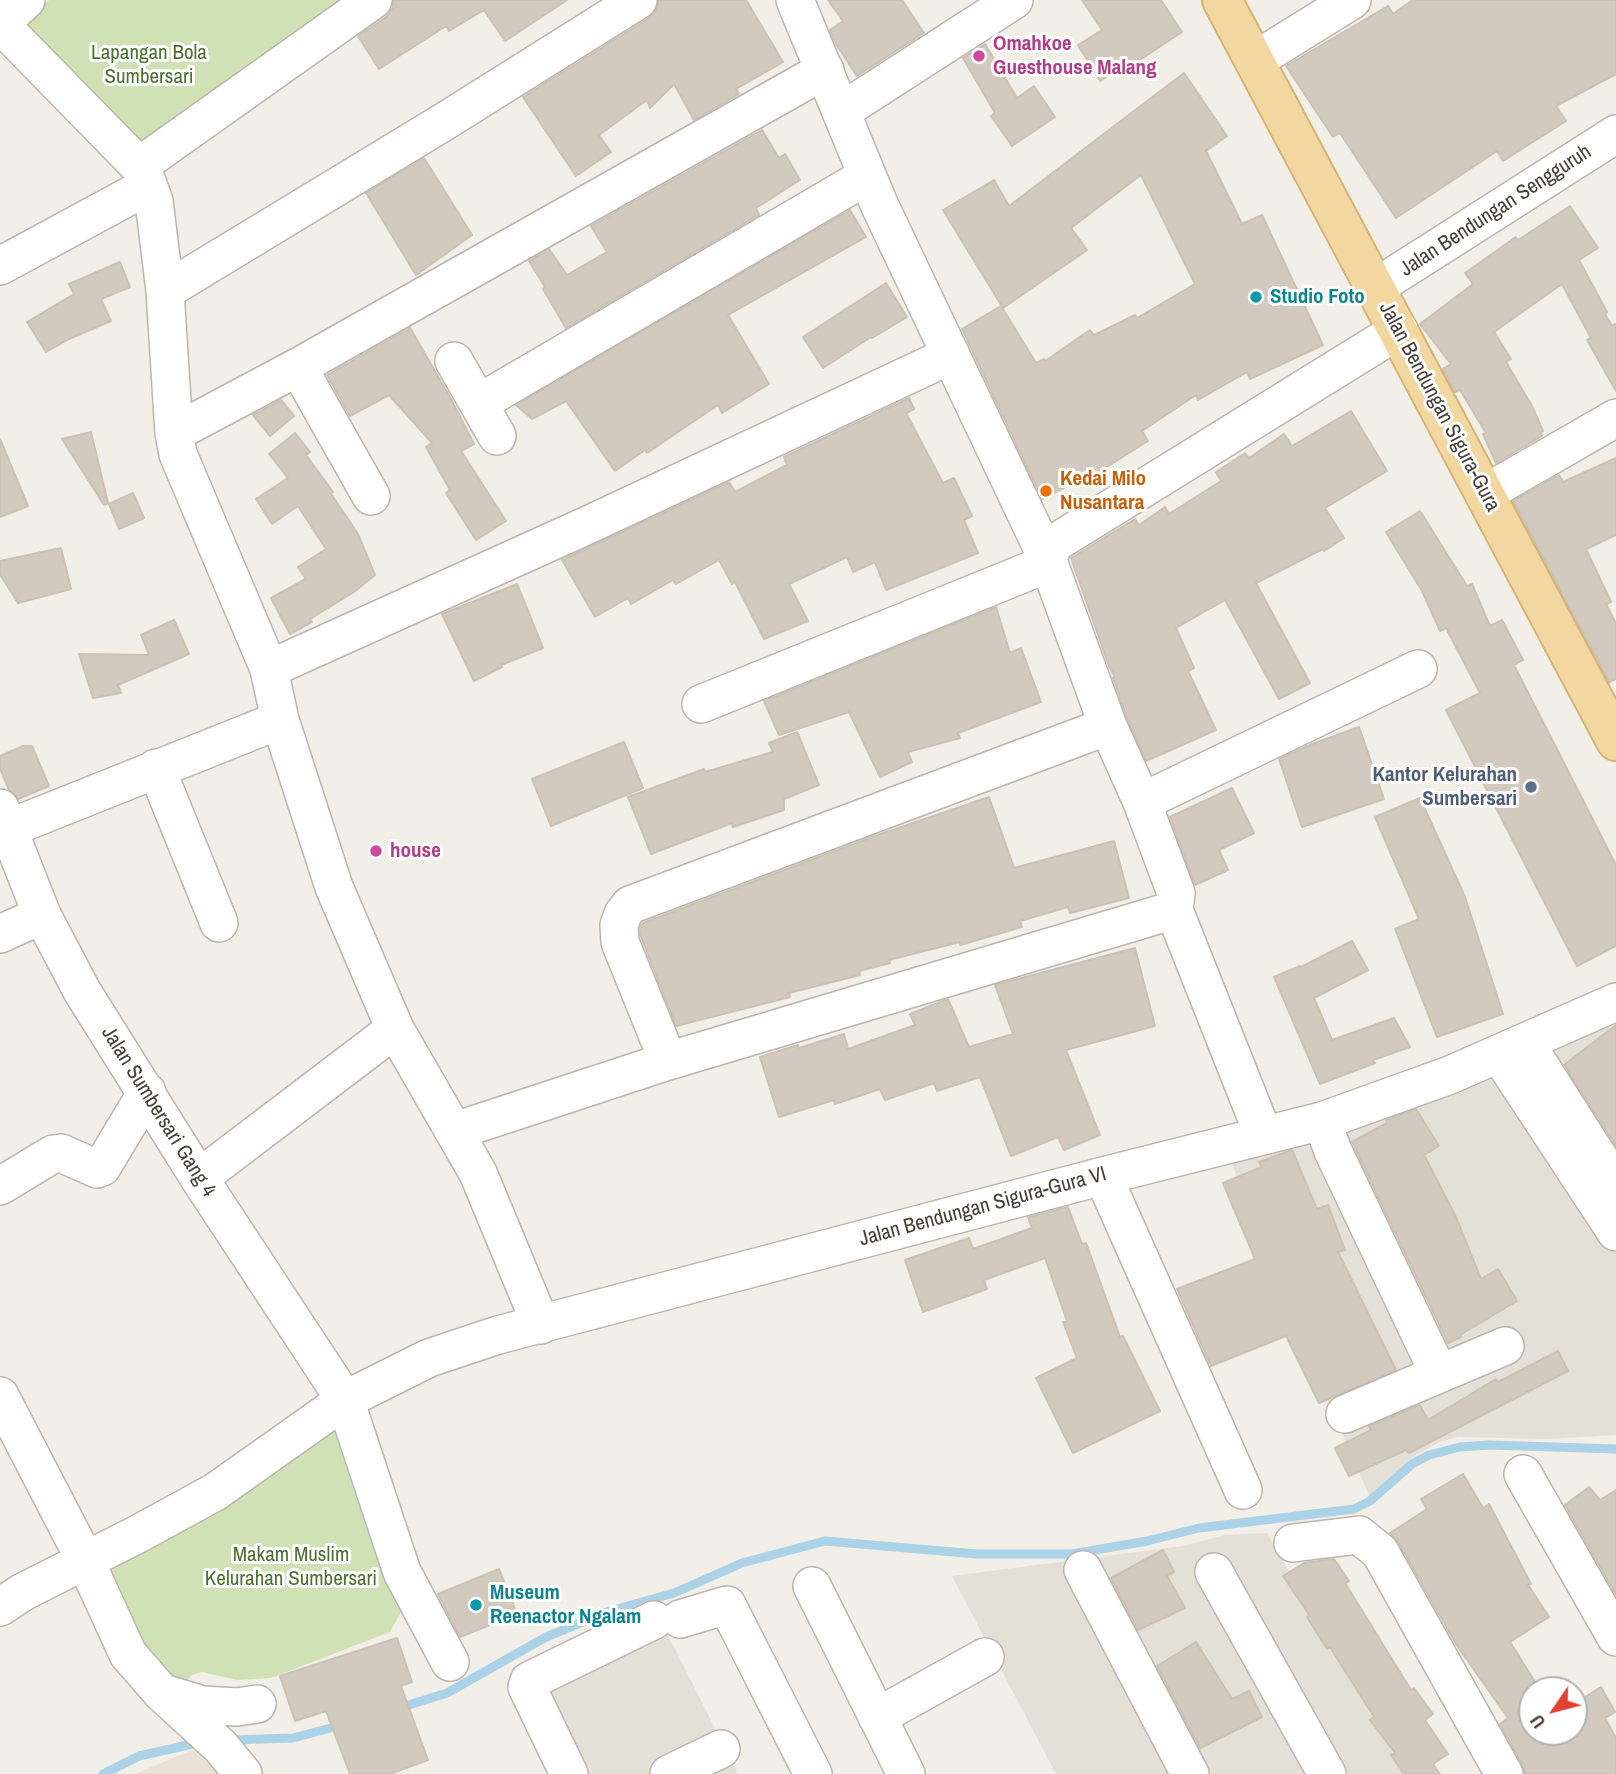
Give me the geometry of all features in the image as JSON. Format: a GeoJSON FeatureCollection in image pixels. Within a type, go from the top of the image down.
{"type":"FeatureCollection","features":[{"type":"Feature","properties":{"kind":"main road","name":"Jalan Bendungan Sigura-Gura"},"geometry":{"type":"LineString","coordinates":[[1222,0],[1616,741]]}},
{"type":"Feature","properties":{"kind":"street"},"geometry":{"type":"LineString","coordinates":[[26,0],[0,24],[144,176],[154,201],[165,291],[174,433],[178,454],[269,669],[280,720],[334,887],[395,1029],[478,1173],[541,1325]]}},
{"type":"Feature","properties":{"kind":"street"},"geometry":{"type":"LineString","coordinates":[[0,266],[144,176],[373,0]]}},
{"type":"Feature","properties":{"kind":"street"},"geometry":{"type":"LineString","coordinates":[[165,291],[638,0]]}},
{"type":"Feature","properties":{"kind":"street"},"geometry":{"type":"LineString","coordinates":[[795,0],[879,204],[1047,558],[1108,726],[1142,802],[1176,893],[1174,910],[1263,1134]]}},
{"type":"Feature","properties":{"kind":"street"},"geometry":{"type":"LineString","coordinates":[[842,111],[1014,0]]}},
{"type":"Feature","properties":{"kind":"street"},"geometry":{"type":"LineString","coordinates":[[1254,61],[1352,0]]}},
{"type":"Feature","properties":{"kind":"street"},"geometry":{"type":"LineString","coordinates":[[174,433],[298,367],[824,70]]}},
{"type":"Feature","properties":{"kind":"street","name":"Jalan Bendungan Sengguruh"},"geometry":{"type":"LineString","coordinates":[[1376,287],[1616,134]]}},
{"type":"Feature","properties":{"kind":"street"},"geometry":{"type":"LineString","coordinates":[[479,403],[867,176]]}},
{"type":"Feature","properties":{"kind":"street"},"geometry":{"type":"LineString","coordinates":[[701,704],[1032,570],[1047,558],[1055,543],[1399,330]]}},
{"type":"Feature","properties":{"kind":"street"},"geometry":{"type":"LineString","coordinates":[[269,669],[600,519],[951,355]]}},
{"type":"Feature","properties":{"kind":"street"},"geometry":{"type":"LineString","coordinates":[[454,361],[497,436]]}},
{"type":"Feature","properties":{"kind":"street"},"geometry":{"type":"LineString","coordinates":[[298,367],[371,496]]}},
{"type":"Feature","properties":{"kind":"street"},"geometry":{"type":"LineString","coordinates":[[1484,494],[1616,418]]}},
{"type":"Feature","properties":{"kind":"street"},"geometry":{"type":"LineString","coordinates":[[1142,802],[1418,669]]}},
{"type":"Feature","properties":{"kind":"street"},"geometry":{"type":"LineString","coordinates":[[4,818],[156,768],[280,720]]}},
{"type":"Feature","properties":{"kind":"street"},"geometry":{"type":"LineString","coordinates":[[668,1061],[620,942],[619,925],[630,905],[1108,726]]}},
{"type":"Feature","properties":{"kind":"street"},"geometry":{"type":"LineString","coordinates":[[156,768],[219,923]]}},
{"type":"Feature","properties":{"kind":"street","name":"Jalan Sumbersari Gang 4"},"geometry":{"type":"LineString","coordinates":[[4,818],[42,915],[82,991],[199,1178],[345,1400],[402,1572],[450,1662]]}},
{"type":"Feature","properties":{"kind":"street"},"geometry":{"type":"LineString","coordinates":[[455,1131],[668,1061],[1174,910]]}},
{"type":"Feature","properties":{"kind":"street"},"geometry":{"type":"LineString","coordinates":[[0,933],[42,915]]}},
{"type":"Feature","properties":{"kind":"street","name":"Jalan Bendungan Sigura-Gura VI"},"geometry":{"type":"LineString","coordinates":[[0,1607],[23,1592],[215,1492],[345,1400],[429,1358],[498,1335],[1103,1175],[1322,1121],[1450,1075],[1616,1002]]}},
{"type":"Feature","properties":{"kind":"street"},"geometry":{"type":"LineString","coordinates":[[199,1178],[395,1029]]}},
{"type":"Feature","properties":{"kind":"street"},"geometry":{"type":"LineString","coordinates":[[1512,1048],[1616,1185]]}},
{"type":"Feature","properties":{"kind":"street"},"geometry":{"type":"LineString","coordinates":[[1512,1048],[1616,1232]]}},
{"type":"Feature","properties":{"kind":"street"},"geometry":{"type":"LineString","coordinates":[[0,1186],[53,1154],[61,1153],[97,1169],[102,1167],[147,1092]]}},
{"type":"Feature","properties":{"kind":"street"},"geometry":{"type":"LineString","coordinates":[[1322,1121],[1333,1151],[1439,1374]]}},
{"type":"Feature","properties":{"kind":"street"},"geometry":{"type":"LineString","coordinates":[[1103,1175],[1243,1490]]}},
{"type":"Feature","properties":{"kind":"street"},"geometry":{"type":"LineString","coordinates":[[1345,1414],[1505,1346]]}},
{"type":"Feature","properties":{"kind":"street"},"geometry":{"type":"LineString","coordinates":[[0,1396],[85,1560],[128,1654],[162,1693],[232,1760]]}},
{"type":"Feature","properties":{"kind":"street"},"geometry":{"type":"LineString","coordinates":[[1523,1474],[1616,1637]]}},
{"type":"Feature","properties":{"kind":"street"},"geometry":{"type":"LineString","coordinates":[[1293,1543],[1359,1535],[1380,1552],[1504,1774]]}},
{"type":"Feature","properties":{"kind":"street"},"geometry":{"type":"LineString","coordinates":[[1083,1570],[1190,1774]]}},
{"type":"Feature","properties":{"kind":"street"},"geometry":{"type":"LineString","coordinates":[[1214,1572],[1327,1774]]}},
{"type":"Feature","properties":{"kind":"street"},"geometry":{"type":"LineString","coordinates":[[812,1586],[906,1774]]}},
{"type":"Feature","properties":{"kind":"street"},"geometry":{"type":"LineString","coordinates":[[569,1774],[527,1686],[529,1681],[667,1620],[727,1605],[813,1774]]}},
{"type":"Feature","properties":{"kind":"street"},"geometry":{"type":"LineString","coordinates":[[877,1717],[985,1657]]}},
{"type":"Feature","properties":{"kind":"street"},"geometry":{"type":"LineString","coordinates":[[162,1693],[202,1705],[237,1707],[257,1704]]}},
{"type":"Feature","properties":{"kind":"street"},"geometry":{"type":"LineString","coordinates":[[669,1774],[721,1749]]}},
{"type":"Feature","properties":{"kind":"shaded area"},"geometry":{"type":"Polygon","coordinates":[[[1606,1024],[1616,1036],[1616,1435],[1547,1439],[1459,1437],[1439,1442],[1413,1457],[1370,1497],[1303,1344],[1231,1162],[1606,1024]]]}},
{"type":"Feature","properties":{"kind":"shaded area"},"geometry":{"type":"Polygon","coordinates":[[[1267,1533],[1405,1774],[1056,1774],[952,1576],[1183,1546],[1225,1535],[1267,1533]]]}},
{"type":"Feature","properties":{"kind":"shaded area"},"geometry":{"type":"Polygon","coordinates":[[[656,1611],[738,1774],[553,1774],[509,1680],[656,1611]]]}},
{"type":"Feature","properties":{"kind":"shaded area"},"geometry":{"type":"Polygon","coordinates":[[[198,1748],[232,1774],[135,1774],[198,1748]]]}},
{"type":"Feature","properties":{"kind":"green space","name":"Lapangan Bola Sumbersari"},"geometry":{"type":"Polygon","coordinates":[[[49,0],[361,0],[141,147],[17,29],[49,0]]]}},
{"type":"Feature","properties":{"kind":"green space","name":"Makam Muslim Kelurahan Sumbersari"},"geometry":{"type":"Polygon","coordinates":[[[331,1419],[406,1602],[390,1632],[271,1678],[237,1680],[202,1672],[192,1675],[178,1689],[137,1658],[95,1569],[331,1419]]]}},
{"type":"Feature","properties":{"kind":"building"},"geometry":{"type":"Polygon","coordinates":[[[394,0],[567,0],[505,41],[484,10],[449,31],[446,26],[379,69],[358,36],[386,17],[394,0]]]}},
{"type":"Feature","properties":{"kind":"building"},"geometry":{"type":"Polygon","coordinates":[[[659,0],[746,0],[783,62],[736,89],[739,94],[694,120],[674,84],[650,108],[647,100],[599,135],[611,152],[576,176],[523,97],[649,18],[656,10],[659,0]]]}},
{"type":"Feature","properties":{"kind":"building"},"geometry":{"type":"Polygon","coordinates":[[[828,0],[902,0],[924,33],[857,76],[830,30],[843,21],[828,0]]]}},
{"type":"Feature","properties":{"kind":"building"},"geometry":{"type":"Polygon","coordinates":[[[1082,0],[1161,0],[1182,32],[1125,70],[1123,66],[1100,81],[1078,45],[1102,30],[1082,0]]]}},
{"type":"Feature","properties":{"kind":"building"},"geometry":{"type":"Polygon","coordinates":[[[1413,0],[1616,0],[1616,74],[1556,106],[1566,121],[1503,161],[1497,151],[1396,218],[1340,133],[1333,137],[1286,66],[1388,6],[1393,14],[1413,0]]]}},
{"type":"Feature","properties":{"kind":"building"},"geometry":{"type":"Polygon","coordinates":[[[985,44],[1017,98],[1034,86],[1055,117],[1012,146],[991,116],[995,113],[963,58],[985,44]]]}},
{"type":"Feature","properties":{"kind":"building"},"geometry":{"type":"Polygon","coordinates":[[[1184,73],[1227,136],[1206,151],[1242,224],[1262,215],[1323,345],[1250,379],[1247,372],[1198,400],[1196,395],[1142,431],[1148,441],[1094,475],[1093,473],[1042,499],[962,329],[1001,306],[1036,363],[1044,359],[1045,361],[1090,330],[1094,335],[1135,315],[1137,318],[1195,284],[1141,175],[1071,228],[1087,250],[1003,308],[943,210],[994,180],[1009,206],[1184,73]]]}},
{"type":"Feature","properties":{"kind":"building"},"geometry":{"type":"Polygon","coordinates":[[[762,130],[779,158],[785,154],[800,180],[756,208],[759,215],[566,328],[529,261],[549,249],[567,275],[607,252],[591,226],[762,130]]]}},
{"type":"Feature","properties":{"kind":"building"},"geometry":{"type":"Polygon","coordinates":[[[424,158],[472,235],[416,275],[366,193],[424,158]]]}},
{"type":"Feature","properties":{"kind":"building"},"geometry":{"type":"Polygon","coordinates":[[[1570,206],[1598,248],[1579,260],[1607,312],[1605,314],[1612,326],[1616,324],[1616,391],[1587,340],[1591,338],[1562,284],[1494,332],[1511,359],[1506,362],[1532,406],[1543,431],[1540,432],[1542,436],[1496,463],[1483,434],[1486,433],[1460,390],[1455,392],[1443,369],[1451,364],[1420,324],[1473,284],[1465,273],[1516,237],[1518,240],[1570,206]]]}},
{"type":"Feature","properties":{"kind":"building"},"geometry":{"type":"Polygon","coordinates":[[[850,210],[866,237],[728,315],[769,384],[722,413],[718,405],[647,453],[645,450],[615,471],[566,401],[532,419],[516,405],[850,210]]]}},
{"type":"Feature","properties":{"kind":"building"},"geometry":{"type":"Polygon","coordinates":[[[120,262],[130,287],[101,299],[111,321],[46,352],[27,322],[74,294],[69,284],[120,262]]]}},
{"type":"Feature","properties":{"kind":"building"},"geometry":{"type":"Polygon","coordinates":[[[886,283],[907,317],[823,368],[803,337],[886,283]]]}},
{"type":"Feature","properties":{"kind":"building"},"geometry":{"type":"Polygon","coordinates":[[[410,328],[474,444],[461,451],[506,521],[476,540],[446,493],[450,490],[426,447],[432,443],[389,395],[350,416],[327,375],[410,328]]]}},
{"type":"Feature","properties":{"kind":"building"},"geometry":{"type":"Polygon","coordinates":[[[909,398],[914,409],[906,413],[943,483],[954,478],[972,516],[964,520],[978,553],[886,590],[875,562],[853,572],[847,557],[789,584],[808,621],[764,639],[735,582],[732,584],[719,560],[676,584],[673,580],[631,604],[628,598],[595,617],[562,560],[729,482],[735,492],[787,465],[784,457],[909,398]]]}},
{"type":"Feature","properties":{"kind":"building"},"geometry":{"type":"Polygon","coordinates":[[[281,400],[294,416],[270,436],[253,415],[281,400]]]}},
{"type":"Feature","properties":{"kind":"building"},"geometry":{"type":"Polygon","coordinates":[[[1351,411],[1387,471],[1325,508],[1344,538],[1324,551],[1323,549],[1256,583],[1310,683],[1279,699],[1225,600],[1176,628],[1194,668],[1188,671],[1216,730],[1146,761],[1127,718],[1113,678],[1115,677],[1071,558],[1135,519],[1139,525],[1165,507],[1169,514],[1221,481],[1216,472],[1245,453],[1249,458],[1284,434],[1292,446],[1351,411]]]}},
{"type":"Feature","properties":{"kind":"building"},"geometry":{"type":"Polygon","coordinates":[[[91,432],[108,503],[104,505],[62,439],[91,432]]]}},
{"type":"Feature","properties":{"kind":"building"},"geometry":{"type":"Polygon","coordinates":[[[295,433],[310,452],[306,455],[333,492],[331,494],[358,534],[375,575],[354,592],[310,619],[312,622],[290,634],[271,598],[306,579],[298,567],[326,549],[298,506],[272,524],[256,499],[288,478],[269,454],[295,433]]]}},
{"type":"Feature","properties":{"kind":"building"},"geometry":{"type":"Polygon","coordinates":[[[0,439],[28,506],[0,517],[0,439]]]}},
{"type":"Feature","properties":{"kind":"building"},"geometry":{"type":"Polygon","coordinates":[[[1616,458],[1616,535],[1586,549],[1611,602],[1606,604],[1616,624],[1616,679],[1609,682],[1513,501],[1559,475],[1563,482],[1616,458]]]}},
{"type":"Feature","properties":{"kind":"building"},"geometry":{"type":"Polygon","coordinates":[[[133,493],[144,518],[119,529],[109,504],[133,493]]]}},
{"type":"Feature","properties":{"kind":"building","name":"Kantor Kelurahan Sumbersari"},"geometry":{"type":"Polygon","coordinates":[[[1420,511],[1467,586],[1472,584],[1490,626],[1502,620],[1523,660],[1514,665],[1616,865],[1616,946],[1577,966],[1446,710],[1480,693],[1446,628],[1440,631],[1422,591],[1386,532],[1420,511]]]}},
{"type":"Feature","properties":{"kind":"building"},"geometry":{"type":"Polygon","coordinates":[[[61,548],[71,589],[18,603],[0,574],[0,561],[61,548]]]}},
{"type":"Feature","properties":{"kind":"building"},"geometry":{"type":"Polygon","coordinates":[[[517,584],[543,648],[501,665],[502,667],[474,681],[442,614],[517,584]]]}},
{"type":"Feature","properties":{"kind":"building"},"geometry":{"type":"Polygon","coordinates":[[[996,607],[1010,653],[1021,648],[1041,702],[958,733],[960,738],[908,752],[912,762],[880,777],[849,712],[779,735],[764,701],[996,607]]]}},
{"type":"Feature","properties":{"kind":"building"},"geometry":{"type":"Polygon","coordinates":[[[174,620],[189,654],[118,685],[121,693],[93,698],[79,654],[149,655],[141,635],[174,620]]]}},
{"type":"Feature","properties":{"kind":"building"},"geometry":{"type":"Polygon","coordinates":[[[1359,727],[1384,799],[1302,827],[1279,759],[1359,727]]]}},
{"type":"Feature","properties":{"kind":"building"},"geometry":{"type":"Polygon","coordinates":[[[797,732],[819,785],[784,799],[784,810],[733,827],[732,823],[651,854],[628,797],[704,769],[705,772],[773,752],[769,743],[797,732]]]}},
{"type":"Feature","properties":{"kind":"building"},"geometry":{"type":"Polygon","coordinates":[[[624,742],[643,788],[551,826],[532,779],[624,742]]]}},
{"type":"Feature","properties":{"kind":"building"},"geometry":{"type":"Polygon","coordinates":[[[23,746],[32,746],[49,786],[18,799],[9,790],[0,768],[0,756],[23,746]]]}},
{"type":"Feature","properties":{"kind":"building"},"geometry":{"type":"Polygon","coordinates":[[[1232,788],[1254,833],[1219,850],[1228,870],[1195,885],[1170,817],[1232,788]]]}},
{"type":"Feature","properties":{"kind":"building"},"geometry":{"type":"Polygon","coordinates":[[[989,797],[1014,868],[1114,841],[1129,898],[1070,913],[1068,907],[1020,921],[1022,927],[960,945],[960,942],[889,960],[890,963],[859,971],[860,975],[789,993],[790,997],[676,1026],[641,937],[640,928],[643,923],[872,837],[989,797]]]}},
{"type":"Feature","properties":{"kind":"building"},"geometry":{"type":"Polygon","coordinates":[[[1420,798],[1465,897],[1503,1014],[1437,1037],[1395,929],[1419,919],[1375,817],[1420,798]]]}},
{"type":"Feature","properties":{"kind":"building"},"geometry":{"type":"Polygon","coordinates":[[[1352,941],[1368,970],[1314,998],[1332,1040],[1394,1018],[1410,1047],[1320,1084],[1274,977],[1301,967],[1352,941]]]}},
{"type":"Feature","properties":{"kind":"building"},"geometry":{"type":"Polygon","coordinates":[[[1135,948],[1155,1026],[1066,1050],[1100,1135],[1064,1150],[1058,1137],[1011,1156],[980,1077],[937,1091],[934,1083],[885,1100],[880,1089],[835,1104],[834,1100],[779,1117],[760,1057],[844,1034],[848,1049],[915,1025],[910,1014],[948,999],[969,1047],[1013,1034],[995,985],[1135,948]]]}},
{"type":"Feature","properties":{"kind":"building"},"geometry":{"type":"Polygon","coordinates":[[[1616,1025],[1616,1146],[1564,1065],[1616,1025]]]}},
{"type":"Feature","properties":{"kind":"building"},"geometry":{"type":"Polygon","coordinates":[[[1416,1109],[1439,1146],[1424,1155],[1456,1217],[1481,1279],[1498,1269],[1517,1301],[1448,1343],[1352,1142],[1387,1123],[1386,1120],[1416,1109]]]}},
{"type":"Feature","properties":{"kind":"building"},"geometry":{"type":"Polygon","coordinates":[[[1292,1150],[1317,1209],[1328,1205],[1345,1250],[1338,1252],[1396,1370],[1319,1403],[1286,1336],[1211,1366],[1177,1289],[1255,1259],[1223,1183],[1262,1167],[1259,1162],[1292,1150]]]}},
{"type":"Feature","properties":{"kind":"building"},"geometry":{"type":"Polygon","coordinates":[[[1068,1207],[1082,1244],[1086,1243],[1120,1337],[1123,1336],[1160,1411],[1073,1453],[1036,1378],[1077,1358],[1063,1322],[1067,1321],[1045,1258],[984,1280],[987,1289],[923,1312],[905,1260],[969,1238],[973,1249],[1032,1228],[1028,1217],[1068,1207]]]}},
{"type":"Feature","properties":{"kind":"building"},"geometry":{"type":"Polygon","coordinates":[[[1558,1351],[1568,1371],[1409,1453],[1406,1450],[1349,1476],[1335,1448],[1371,1430],[1369,1426],[1420,1405],[1428,1420],[1496,1379],[1498,1382],[1558,1351]]]}},
{"type":"Feature","properties":{"kind":"building"},"geometry":{"type":"Polygon","coordinates":[[[1463,1474],[1483,1508],[1489,1504],[1531,1584],[1528,1585],[1549,1617],[1510,1642],[1531,1676],[1518,1676],[1518,1746],[1588,1746],[1588,1695],[1601,1687],[1615,1712],[1605,1718],[1616,1738],[1616,1774],[1525,1774],[1500,1724],[1508,1718],[1456,1644],[1398,1542],[1390,1533],[1427,1509],[1421,1499],[1463,1474]]]}},
{"type":"Feature","properties":{"kind":"building"},"geometry":{"type":"Polygon","coordinates":[[[1589,1487],[1600,1500],[1616,1490],[1616,1595],[1565,1505],[1589,1487]]]}},
{"type":"Feature","properties":{"kind":"building"},"geometry":{"type":"Polygon","coordinates":[[[1163,1550],[1174,1572],[1167,1576],[1185,1608],[1138,1630],[1111,1578],[1163,1550]]]}},
{"type":"Feature","properties":{"kind":"building"},"geometry":{"type":"Polygon","coordinates":[[[1334,1559],[1349,1581],[1345,1583],[1411,1690],[1414,1688],[1433,1714],[1425,1720],[1448,1754],[1433,1764],[1440,1774],[1404,1774],[1391,1755],[1395,1753],[1370,1720],[1374,1717],[1330,1647],[1327,1649],[1307,1617],[1310,1616],[1283,1576],[1304,1563],[1334,1559]]]}},
{"type":"Feature","properties":{"kind":"building","name":"Museum Reenactor Ngalam"},"geometry":{"type":"Polygon","coordinates":[[[499,1569],[517,1614],[460,1637],[438,1594],[499,1569]]]}},
{"type":"Feature","properties":{"kind":"building"},"geometry":{"type":"Polygon","coordinates":[[[397,1638],[412,1682],[401,1686],[428,1760],[390,1774],[350,1774],[326,1711],[295,1721],[280,1676],[397,1638]]]}},
{"type":"Feature","properties":{"kind":"building"},"geometry":{"type":"Polygon","coordinates":[[[1196,1642],[1232,1699],[1249,1691],[1262,1717],[1200,1748],[1157,1666],[1196,1642]]]}},
{"type":"Feature","properties":{"kind":"waterway"},"geometry":{"type":"LineString","coordinates":[[399,1708],[447,1693],[546,1637],[610,1611],[674,1593],[742,1563],[825,1541],[977,1554],[1072,1554],[1147,1541],[1199,1528],[1354,1509],[1370,1501],[1412,1464],[1429,1455],[1460,1447],[1489,1445],[1616,1449]]}},
{"type":"Feature","properties":{"kind":"waterway"},"geometry":{"type":"LineString","coordinates":[[233,1740],[293,1738],[342,1725]]}},
{"type":"Feature","properties":{"kind":"waterway"},"geometry":{"type":"LineString","coordinates":[[103,1774],[139,1756],[197,1743]]}},
{"type":"Feature","properties":{"kind":"place","name":"Omahkoe Guesthouse Malang"},"geometry":{"type":"Point","coordinates":[979,56]}},
{"type":"Feature","properties":{"kind":"place","name":"Studio Foto"},"geometry":{"type":"Point","coordinates":[1256,297]}},
{"type":"Feature","properties":{"kind":"place","name":"Kedai Milo Nusantara"},"geometry":{"type":"Point","coordinates":[1046,491]}},
{"type":"Feature","properties":{"kind":"place","name":"Kantor Kelurahan Sumbersari"},"geometry":{"type":"Point","coordinates":[1531,787]}},
{"type":"Feature","properties":{"kind":"place","name":"house"},"geometry":{"type":"Point","coordinates":[376,851]}},
{"type":"Feature","properties":{"kind":"place","name":"Museum Reenactor Ngalam"},"geometry":{"type":"Point","coordinates":[476,1605]}}]}
